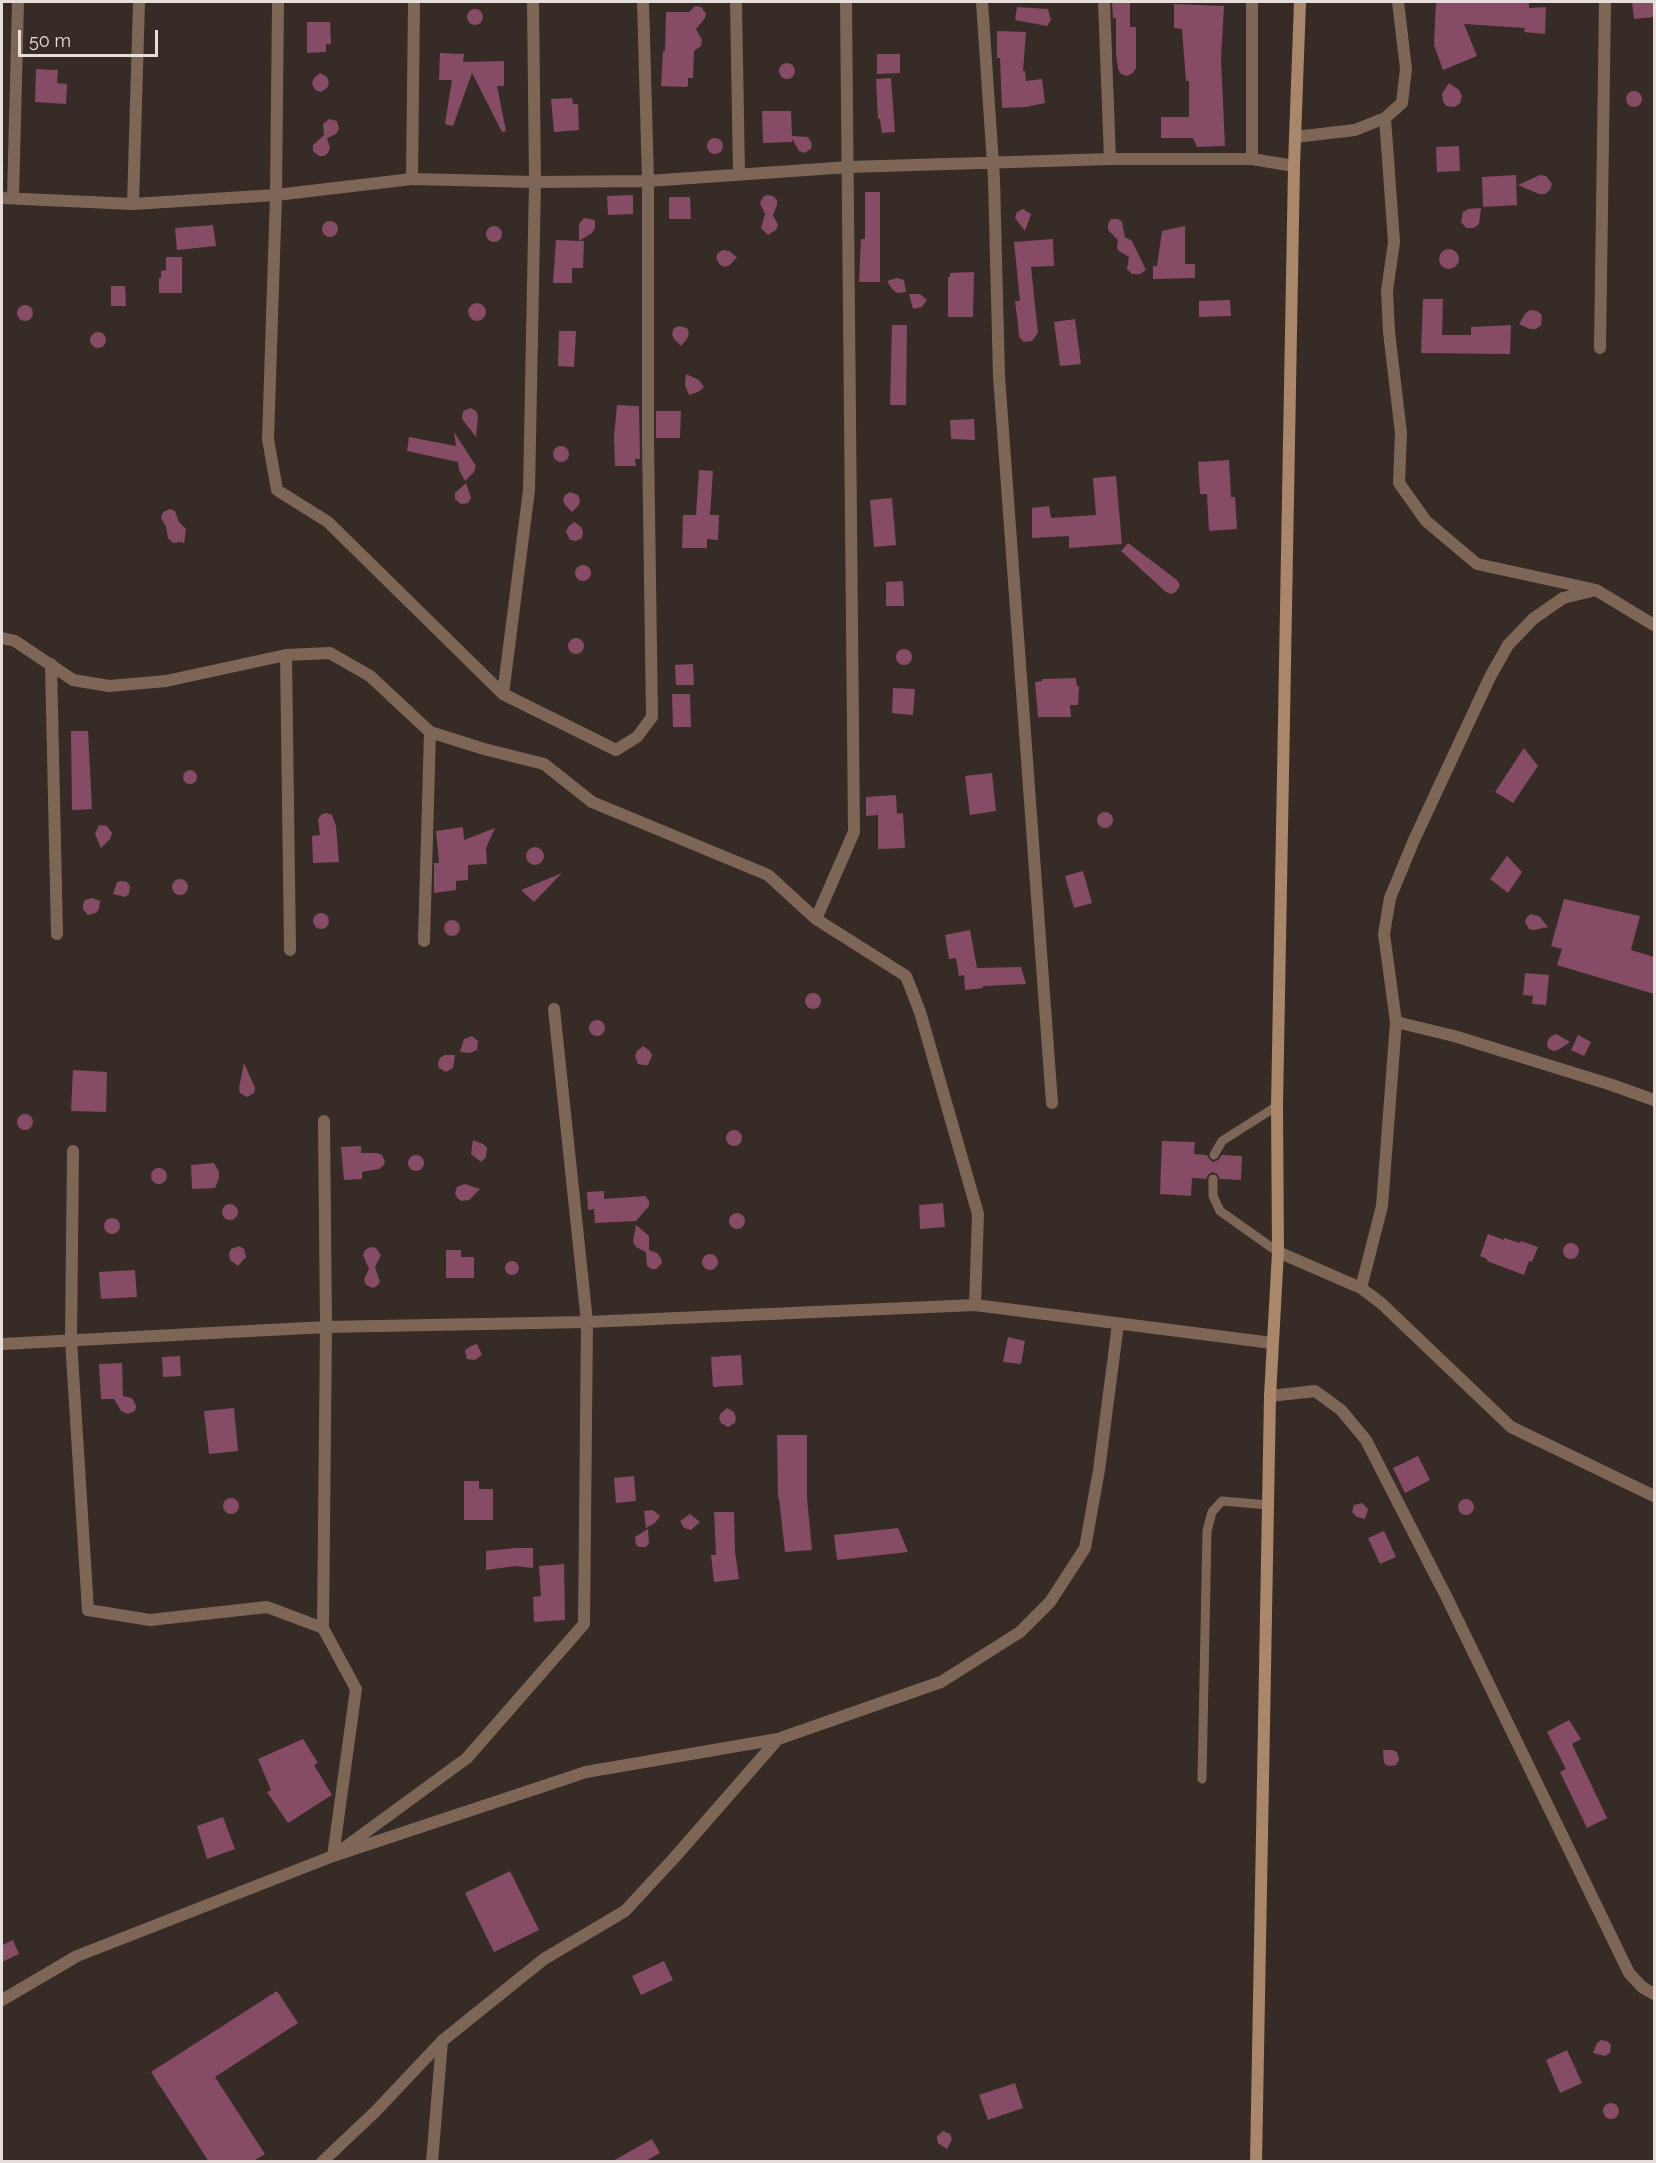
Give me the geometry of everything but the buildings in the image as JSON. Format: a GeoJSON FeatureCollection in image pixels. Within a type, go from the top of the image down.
{"type":"FeatureCollection","features":[{"type":"Feature","properties":{"kind":"main road"},"geometry":{"type":"LineString","coordinates":[[1256,2162],[1270,1396],[1278,1251],[1277,1106],[1294,166],[1300,2]]}},
{"type":"Feature","properties":{"kind":"street"},"geometry":{"type":"LineString","coordinates":[[18,2],[7,198],[133,204],[276,195],[412,179],[535,182],[648,181],[849,167],[1110,159],[1252,159],[1294,166]]}},
{"type":"Feature","properties":{"kind":"street"},"geometry":{"type":"LineString","coordinates":[[133,204],[139,2]]}},
{"type":"Feature","properties":{"kind":"street"},"geometry":{"type":"LineString","coordinates":[[278,2],[276,195],[268,439],[277,490],[328,522],[503,694],[616,750],[638,737],[652,717],[648,542],[648,181],[643,2]]}},
{"type":"Feature","properties":{"kind":"street"},"geometry":{"type":"LineString","coordinates":[[412,179],[414,2]]}},
{"type":"Feature","properties":{"kind":"street"},"geometry":{"type":"LineString","coordinates":[[503,694],[529,490],[535,182],[533,2]]}},
{"type":"Feature","properties":{"kind":"street"},"geometry":{"type":"LineString","coordinates":[[736,2],[739,174]]}},
{"type":"Feature","properties":{"kind":"street"},"geometry":{"type":"LineString","coordinates":[[816,919],[854,832],[846,2]]}},
{"type":"Feature","properties":{"kind":"street"},"geometry":{"type":"LineString","coordinates":[[982,2],[993,164],[999,376],[1052,1103]]}},
{"type":"Feature","properties":{"kind":"street"},"geometry":{"type":"LineString","coordinates":[[1104,2],[1110,159]]}},
{"type":"Feature","properties":{"kind":"street"},"geometry":{"type":"LineString","coordinates":[[1252,2],[1252,159]]}},
{"type":"Feature","properties":{"kind":"street"},"geometry":{"type":"LineString","coordinates":[[1295,137],[1355,130],[1385,118],[1402,103],[1406,69],[1398,2]]}},
{"type":"Feature","properties":{"kind":"street"},"geometry":{"type":"LineString","coordinates":[[1600,348],[1605,2]]}},
{"type":"Feature","properties":{"kind":"street"},"geometry":{"type":"LineString","coordinates":[[1385,118],[1394,242],[1387,291],[1389,333],[1401,433],[1399,483],[1426,521],[1477,564],[1596,590],[1654,625]]}},
{"type":"Feature","properties":{"kind":"street"},"geometry":{"type":"LineString","coordinates":[[1361,1288],[1382,1206],[1396,1022],[1384,934],[1390,898],[1434,796],[1490,677],[1508,645],[1533,619],[1563,598],[1596,590]]}},
{"type":"Feature","properties":{"kind":"street"},"geometry":{"type":"LineString","coordinates":[[2,638],[15,641],[73,680],[117,686],[166,681],[286,655],[330,654],[370,676],[430,732],[544,764],[591,802],[768,876],[816,919],[906,976],[920,1012],[978,1214],[975,1305]]}},
{"type":"Feature","properties":{"kind":"street"},"geometry":{"type":"LineString","coordinates":[[286,655],[290,950]]}},
{"type":"Feature","properties":{"kind":"street"},"geometry":{"type":"LineString","coordinates":[[51,664],[57,934]]}},
{"type":"Feature","properties":{"kind":"street"},"geometry":{"type":"LineString","coordinates":[[424,941],[430,732]]}},
{"type":"Feature","properties":{"kind":"street"},"geometry":{"type":"LineString","coordinates":[[333,1856],[467,1758],[584,1624],[586,1322],[554,1009]]}},
{"type":"Feature","properties":{"kind":"street"},"geometry":{"type":"LineString","coordinates":[[1396,1022],[1454,1036],[1612,1084],[1654,1100]]}},
{"type":"Feature","properties":{"kind":"street"},"geometry":{"type":"LineString","coordinates":[[324,1121],[326,1327],[323,1628],[356,1689],[333,1856]]}},
{"type":"Feature","properties":{"kind":"street"},"geometry":{"type":"LineString","coordinates":[[73,1151],[71,1340],[88,1610],[150,1620],[267,1607],[323,1628]]}},
{"type":"Feature","properties":{"kind":"street"},"geometry":{"type":"LineString","coordinates":[[1278,1251],[1361,1288],[1381,1303],[1510,1427],[1654,1496]]}},
{"type":"Feature","properties":{"kind":"street"},"geometry":{"type":"LineString","coordinates":[[2,1344],[326,1327],[586,1322],[975,1305],[1272,1343]]}},
{"type":"Feature","properties":{"kind":"street"},"geometry":{"type":"LineString","coordinates":[[2,2000],[77,1956],[333,1856],[586,1772],[778,1739],[941,1682],[1020,1632],[1050,1602],[1085,1548],[1099,1470],[1118,1324]]}},
{"type":"Feature","properties":{"kind":"street"},"geometry":{"type":"LineString","coordinates":[[1270,1396],[1315,1391],[1341,1410],[1366,1440],[1447,1598],[1629,1973],[1642,1987],[1654,1994]]}},
{"type":"Feature","properties":{"kind":"street"},"geometry":{"type":"LineString","coordinates":[[322,2162],[442,2041],[544,1959],[625,1911],[778,1739]]}},
{"type":"Feature","properties":{"kind":"street"},"geometry":{"type":"LineString","coordinates":[[432,2162],[442,2041]]}},
{"type":"Feature","properties":{"kind":"lane"},"geometry":{"type":"LineString","coordinates":[[1214,1155],[1222,1141],[1277,1106]]}},
{"type":"Feature","properties":{"kind":"lane"},"geometry":{"type":"LineString","coordinates":[[1213,1179],[1213,1196],[1220,1211],[1278,1251]]}},
{"type":"Feature","properties":{"kind":"lane"},"geometry":{"type":"LineString","coordinates":[[1202,1779],[1207,1531],[1212,1512],[1222,1501],[1268,1505]]}}]}
